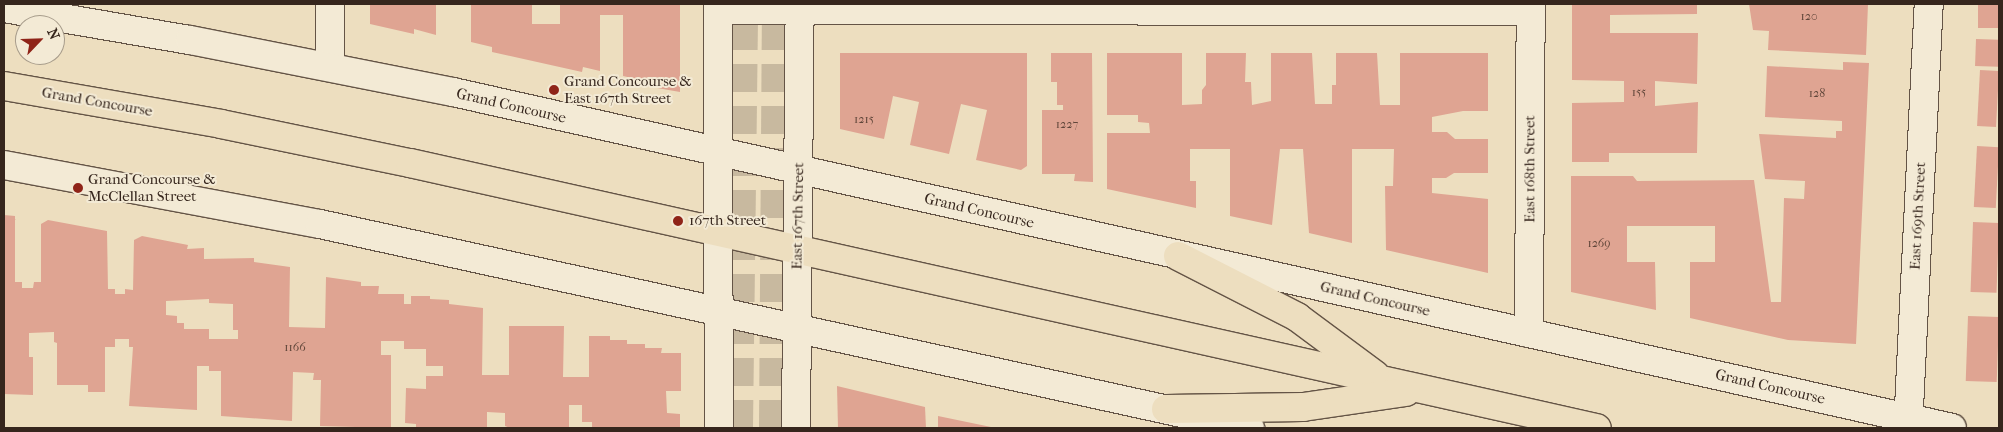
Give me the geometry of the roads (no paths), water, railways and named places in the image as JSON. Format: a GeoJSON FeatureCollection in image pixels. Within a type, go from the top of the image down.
{"type":"FeatureCollection","features":[{"type":"Feature","properties":{"kind":"main road","name":"Grand Concourse"},"geometry":{"type":"LineString","coordinates":[[4,86],[248,130],[797,249],[1597,428]]}},
{"type":"Feature","properties":{"kind":"main road"},"geometry":{"type":"LineString","coordinates":[[1178,256],[1297,317],[1382,380]]}},
{"type":"Feature","properties":{"kind":"main road"},"geometry":{"type":"LineString","coordinates":[[1166,409],[1303,407],[1425,389]]}},
{"type":"Feature","properties":{"kind":"street"},"geometry":{"type":"LineString","coordinates":[[330,4],[330,66]]}},
{"type":"Feature","properties":{"kind":"street","name":"East 169th Street"},"geometry":{"type":"LineString","coordinates":[[1908,423],[1930,4]]}},
{"type":"Feature","properties":{"kind":"street"},"geometry":{"type":"LineString","coordinates":[[719,428],[718,7],[1531,7]]}},
{"type":"Feature","properties":{"kind":"street","name":"East 167th Street"},"geometry":{"type":"LineString","coordinates":[[796,428],[800,7]]}},
{"type":"Feature","properties":{"kind":"street","name":"East 168th Street"},"geometry":{"type":"LineString","coordinates":[[1530,333],[1531,7]]}},
{"type":"Feature","properties":{"kind":"street","name":"Grand Concourse"},"geometry":{"type":"LineString","coordinates":[[4,8],[330,66],[1530,333],[1908,423],[1952,428]]}},
{"type":"Feature","properties":{"kind":"street"},"geometry":{"type":"LineString","coordinates":[[4,165],[222,204],[718,310],[1250,428]]}},
{"type":"Feature","properties":{"kind":"tunnel"},"geometry":{"type":"LineString","coordinates":[[739,428],[744,4]]}},
{"type":"Feature","properties":{"kind":"tunnel"},"geometry":{"type":"LineString","coordinates":[[773,428],[776,4]]}},
{"type":"Feature","properties":{"kind":"place","name":"Grand Concourse & East 167th Street"},"geometry":{"type":"Point","coordinates":[554,90]}},
{"type":"Feature","properties":{"kind":"place","name":"Grand Concourse & McClellan Street"},"geometry":{"type":"Point","coordinates":[78,188]}},
{"type":"Feature","properties":{"kind":"place","name":"167th Street"},"geometry":{"type":"Point","coordinates":[678,221]}}]}
